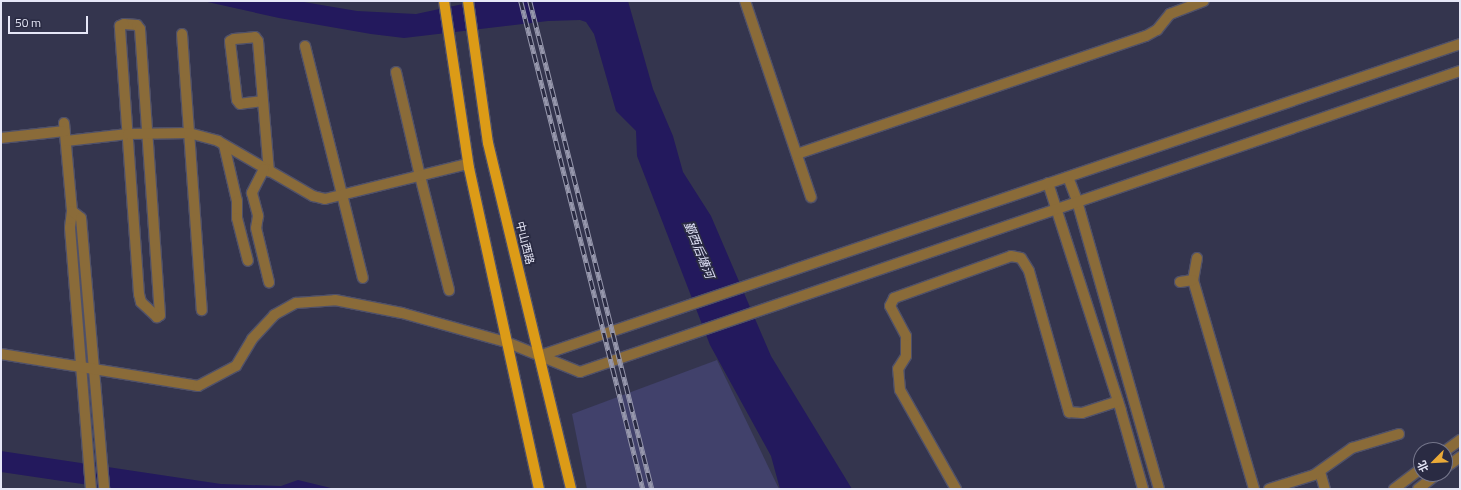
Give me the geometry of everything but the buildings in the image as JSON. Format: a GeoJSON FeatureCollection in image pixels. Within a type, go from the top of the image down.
{"type":"FeatureCollection","features":[{"type":"Feature","properties":{"kind":"main road"},"geometry":{"type":"LineString","coordinates":[[444,1],[468,164],[539,489]]}},
{"type":"Feature","properties":{"kind":"main road","name":"中山西路"},"geometry":{"type":"LineString","coordinates":[[468,1],[488,143],[570,489]]}},
{"type":"Feature","properties":{"kind":"street"},"geometry":{"type":"LineString","coordinates":[[745,1],[811,197]]}},
{"type":"Feature","properties":{"kind":"street"},"geometry":{"type":"LineString","coordinates":[[797,154],[1146,36],[1157,30],[1170,14],[1204,1]]}},
{"type":"Feature","properties":{"kind":"street"},"geometry":{"type":"LineString","coordinates":[[124,24],[137,25],[140,29],[148,134],[160,315],[157,317],[141,302],[139,294],[120,26],[124,24]]}},
{"type":"Feature","properties":{"kind":"street"},"geometry":{"type":"LineString","coordinates":[[182,34],[202,310]]}},
{"type":"Feature","properties":{"kind":"street"},"geometry":{"type":"LineString","coordinates":[[263,101],[240,104],[237,100],[230,41],[234,38],[255,37],[258,41],[263,101],[266,170],[252,193],[258,216],[256,228],[269,282]]}},
{"type":"Feature","properties":{"kind":"street"},"geometry":{"type":"LineString","coordinates":[[539,356],[1460,44]]}},
{"type":"Feature","properties":{"kind":"street"},"geometry":{"type":"LineString","coordinates":[[305,46],[363,278]]}},
{"type":"Feature","properties":{"kind":"street"},"geometry":{"type":"LineString","coordinates":[[1,354],[94,371],[198,386],[236,366],[252,339],[274,315],[296,303],[335,300],[402,313],[506,342],[580,372],[1460,71]]}},
{"type":"Feature","properties":{"kind":"street"},"geometry":{"type":"LineString","coordinates":[[396,72],[420,176],[449,290]]}},
{"type":"Feature","properties":{"kind":"street"},"geometry":{"type":"LineString","coordinates":[[1,138],[65,127],[72,211],[70,228],[91,489]]}},
{"type":"Feature","properties":{"kind":"street"},"geometry":{"type":"LineString","coordinates":[[66,141],[128,134],[189,132],[224,145],[313,196],[325,199],[343,196],[468,164]]}},
{"type":"Feature","properties":{"kind":"street"},"geometry":{"type":"LineString","coordinates":[[224,145],[237,202],[237,218],[248,261]]}},
{"type":"Feature","properties":{"kind":"street"},"geometry":{"type":"LineString","coordinates":[[1068,177],[1077,201],[1159,489]]}},
{"type":"Feature","properties":{"kind":"street"},"geometry":{"type":"LineString","coordinates":[[1048,184],[1118,401],[1143,489]]}},
{"type":"Feature","properties":{"kind":"street"},"geometry":{"type":"LineString","coordinates":[[72,211],[80,218],[104,489]]}},
{"type":"Feature","properties":{"kind":"street"},"geometry":{"type":"LineString","coordinates":[[956,489],[900,390],[898,369],[906,356],[906,336],[890,306],[894,298],[1011,256],[1021,258],[1029,271],[1069,412],[1082,413],[1118,401]]}},
{"type":"Feature","properties":{"kind":"street"},"geometry":{"type":"LineString","coordinates":[[1197,258],[1193,280],[1254,489]]}},
{"type":"Feature","properties":{"kind":"street"},"geometry":{"type":"LineString","coordinates":[[1180,282],[1193,280]]}},
{"type":"Feature","properties":{"kind":"street"},"geometry":{"type":"LineString","coordinates":[[1269,489],[1320,472],[1352,448],[1399,434]]}},
{"type":"Feature","properties":{"kind":"street"},"geometry":{"type":"LineString","coordinates":[[1320,472],[1325,489]]}},
{"type":"Feature","properties":{"kind":"street"},"geometry":{"type":"LineString","coordinates":[[1394,489],[1413,475]]}},
{"type":"Feature","properties":{"kind":"street"},"geometry":{"type":"LineString","coordinates":[[1418,489],[1427,482]]}},
{"type":"Feature","properties":{"kind":"shaded area"},"geometry":{"type":"Polygon","coordinates":[[[717,360],[779,489],[587,489],[572,414],[717,360]]]}},
{"type":"Feature","properties":{"kind":"water","name":"鄞西后塘河"},"geometry":{"type":"Polygon","coordinates":[[[203,1],[298,1],[357,11],[416,14],[477,1],[628,1],[653,89],[673,136],[683,172],[711,216],[771,356],[852,489],[780,489],[771,456],[710,345],[637,156],[636,131],[616,111],[594,34],[586,22],[580,20],[548,21],[404,38],[371,34],[279,18],[203,1]]]}},
{"type":"Feature","properties":{"kind":"water"},"geometry":{"type":"Polygon","coordinates":[[[1,451],[221,484],[281,486],[298,480],[335,489],[116,489],[1,472],[1,451]]]}},
{"type":"Feature","properties":{"kind":"railway"},"geometry":{"type":"LineString","coordinates":[[521,1],[643,489]]}},
{"type":"Feature","properties":{"kind":"railway"},"geometry":{"type":"LineString","coordinates":[[530,1],[652,489]]}}]}
